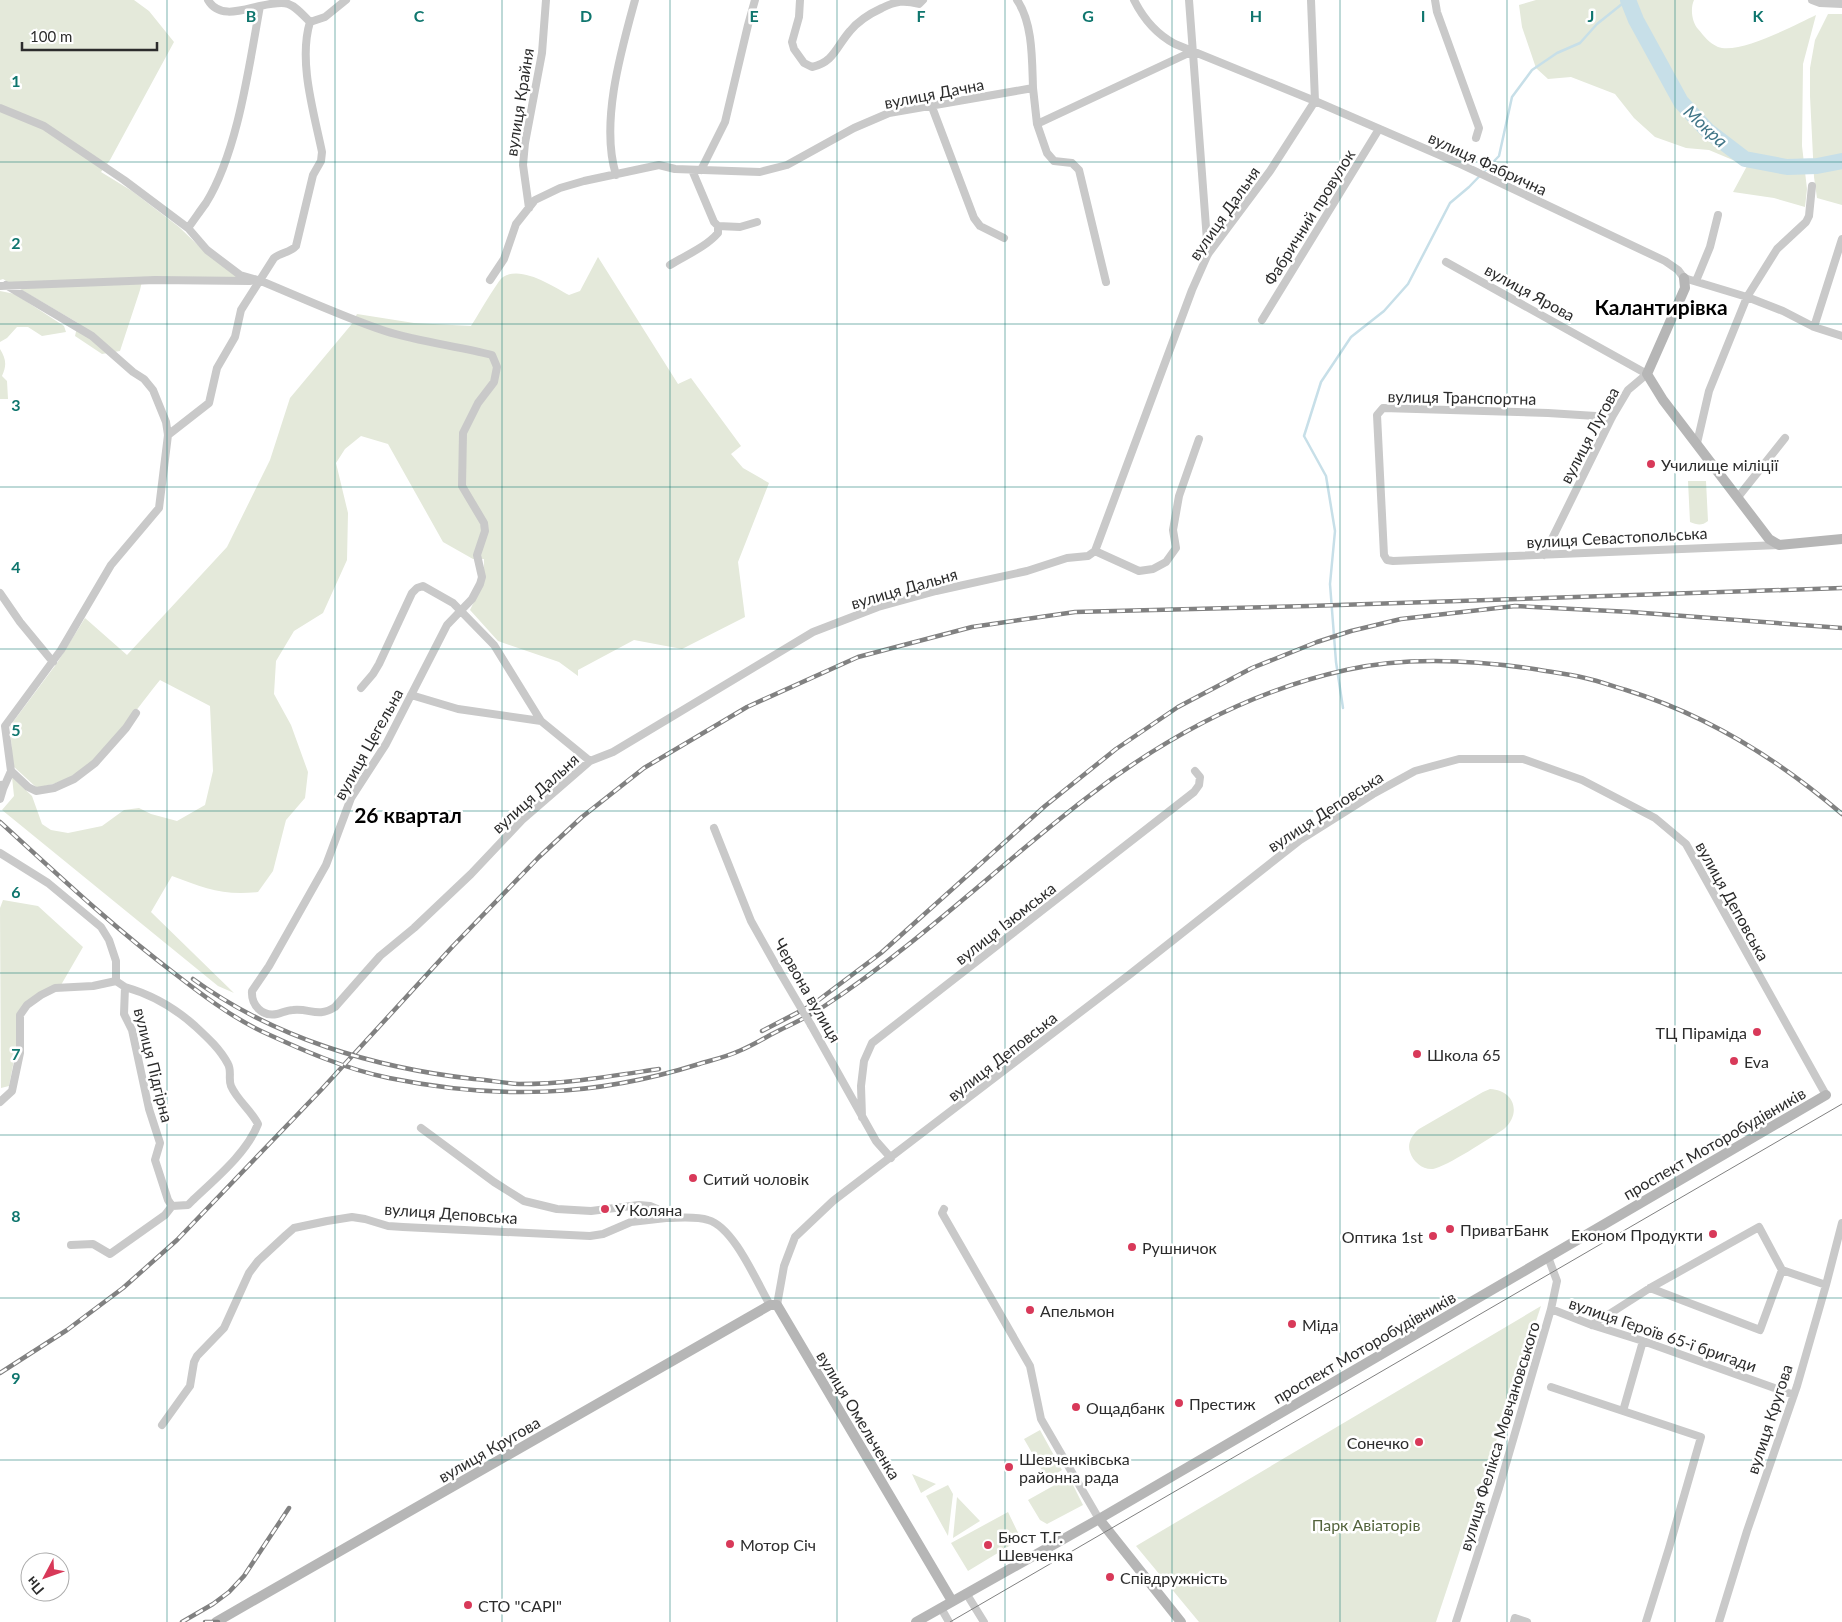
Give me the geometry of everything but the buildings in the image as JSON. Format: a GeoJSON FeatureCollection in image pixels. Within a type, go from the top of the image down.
{"type":"FeatureCollection","features":[{"type":"Feature","properties":{"kind":"street"},"geometry":{"type":"LineString","coordinates":[[208,0],[216,9],[226,12],[237,12],[280,1],[290,3],[310,22]]}},
{"type":"Feature","properties":{"kind":"street"},"geometry":{"type":"LineString","coordinates":[[310,22],[325,17],[346,0]]}},
{"type":"Feature","properties":{"kind":"street","name":"вулиця Крайня"},"geometry":{"type":"LineString","coordinates":[[529,208],[523,165],[525,143],[542,53],[546,0]]}},
{"type":"Feature","properties":{"kind":"street"},"geometry":{"type":"LineString","coordinates":[[490,280],[504,260],[516,224],[535,200],[560,188],[616,175],[612,164],[610,123],[616,75],[636,0]]}},
{"type":"Feature","properties":{"kind":"street"},"geometry":{"type":"LineString","coordinates":[[701,170],[725,122],[755,0]]}},
{"type":"Feature","properties":{"kind":"street"},"geometry":{"type":"LineString","coordinates":[[800,0],[799,17],[792,42],[794,50],[804,63],[812,67],[829,61],[850,30],[864,18],[893,2],[906,1],[919,4],[923,0]]}},
{"type":"Feature","properties":{"kind":"street"},"geometry":{"type":"LineString","coordinates":[[1016,0],[1024,14],[1031,47],[1037,124],[1047,153],[1054,161],[1072,163],[1079,170],[1106,282]]}},
{"type":"Feature","properties":{"kind":"street","name":"вулиця Фабрична"},"geometry":{"type":"LineString","coordinates":[[1134,0],[1149,25],[1162,37],[1192,52],[1315,101],[1458,163],[1665,261],[1678,270],[1684,278]]}},
{"type":"Feature","properties":{"kind":"street"},"geometry":{"type":"LineString","coordinates":[[1189,0],[1208,254]]}},
{"type":"Feature","properties":{"kind":"street"},"geometry":{"type":"LineString","coordinates":[[1311,0],[1315,101]]}},
{"type":"Feature","properties":{"kind":"street"},"geometry":{"type":"LineString","coordinates":[[1435,0],[1437,12],[1479,128],[1476,138]]}},
{"type":"Feature","properties":{"kind":"street"},"geometry":{"type":"LineString","coordinates":[[1816,2],[1842,4]]}},
{"type":"Feature","properties":{"kind":"street"},"geometry":{"type":"LineString","coordinates":[[188,228],[206,202],[221,170],[230,144],[242,101],[260,6]]}},
{"type":"Feature","properties":{"kind":"street"},"geometry":{"type":"LineString","coordinates":[[168,435],[209,403],[217,368],[235,337],[241,310],[261,282],[274,258],[290,251],[296,246],[313,176],[321,161],[322,152],[309,86],[306,50],[307,30],[310,22]]}},
{"type":"Feature","properties":{"kind":"street"},"geometry":{"type":"LineString","coordinates":[[1037,124],[1192,52]]}},
{"type":"Feature","properties":{"kind":"street","name":"вулиця Дачна"},"geometry":{"type":"LineString","coordinates":[[616,175],[659,165],[675,169],[760,172],[787,165],[854,128],[889,113],[1033,88]]}},
{"type":"Feature","properties":{"kind":"street","name":"вулиця Дальня"},"geometry":{"type":"LineString","coordinates":[[254,1004],[257,1009],[274,1014],[292,1010],[328,1012],[335,1007],[380,956],[414,928],[471,874],[522,820],[590,761],[613,752],[813,632],[878,606],[936,591],[1027,572],[1067,558],[1088,556],[1095,551],[1192,290],[1208,254],[1270,171],[1315,101]]}},
{"type":"Feature","properties":{"kind":"street"},"geometry":{"type":"LineString","coordinates":[[932,107],[974,218],[980,226],[1004,238]]}},
{"type":"Feature","properties":{"kind":"street"},"geometry":{"type":"LineString","coordinates":[[0,108],[44,126],[124,180],[188,228],[207,250],[240,275],[261,282]]}},
{"type":"Feature","properties":{"kind":"street","name":"Фабричний провулок"},"geometry":{"type":"LineString","coordinates":[[1262,320],[1380,129]]}},
{"type":"Feature","properties":{"kind":"street"},"geometry":{"type":"LineString","coordinates":[[692,170],[714,222],[718,226],[740,227],[757,222]]}},
{"type":"Feature","properties":{"kind":"street"},"geometry":{"type":"LineString","coordinates":[[1697,444],[1709,391],[1747,297],[1777,249],[1806,222],[1809,216],[1812,186]]}},
{"type":"Feature","properties":{"kind":"street"},"geometry":{"type":"LineString","coordinates":[[1696,280],[1710,247],[1718,216]]}},
{"type":"Feature","properties":{"kind":"street"},"geometry":{"type":"LineString","coordinates":[[670,264],[715,237],[718,233],[718,226]]}},
{"type":"Feature","properties":{"kind":"street"},"geometry":{"type":"LineString","coordinates":[[1814,326],[1842,239]]}},
{"type":"Feature","properties":{"kind":"street","name":"вулиця Ярова"},"geometry":{"type":"LineString","coordinates":[[1446,262],[1647,374],[1663,400],[1762,530],[1769,539],[1778,545]]}},
{"type":"Feature","properties":{"kind":"street"},"geometry":{"type":"LineString","coordinates":[[1684,278],[1696,280],[1747,297],[1842,336]]}},
{"type":"Feature","properties":{"kind":"street","name":"вулиця Лугова"},"geometry":{"type":"LineString","coordinates":[[1544,555],[1612,417],[1628,390],[1647,374],[1685,288],[1684,278]]}},
{"type":"Feature","properties":{"kind":"street"},"geometry":{"type":"LineString","coordinates":[[3,285],[155,280],[261,282]]}},
{"type":"Feature","properties":{"kind":"street","name":"вулиця Цегельна"},"geometry":{"type":"LineString","coordinates":[[254,1004],[252,991],[269,966],[326,865],[351,798],[386,744],[447,625],[472,599],[480,584],[482,577],[477,554],[485,531],[484,523],[462,486],[463,433],[478,403],[494,382],[497,367],[492,355],[468,348],[426,342],[383,330],[261,282]]}},
{"type":"Feature","properties":{"kind":"street"},"geometry":{"type":"LineString","coordinates":[[3,285],[92,336],[133,372],[144,379],[153,390],[166,422],[168,435],[159,508],[111,565],[53,662],[5,726],[11,771],[28,787],[36,791],[54,788],[74,779],[95,763],[126,728],[136,713]]}},
{"type":"Feature","properties":{"kind":"street","name":"вулиця Транспортна"},"geometry":{"type":"LineString","coordinates":[[1393,561],[1387,560],[1384,555],[1377,415],[1383,408],[1612,417]]}},
{"type":"Feature","properties":{"kind":"street"},"geometry":{"type":"LineString","coordinates":[[1738,497],[1785,438]]}},
{"type":"Feature","properties":{"kind":"street"},"geometry":{"type":"LineString","coordinates":[[1095,551],[1139,571],[1153,568],[1166,562],[1176,548],[1173,530],[1179,496],[1199,439]]}},
{"type":"Feature","properties":{"kind":"street","name":"вулиця Севастопольська"},"geometry":{"type":"LineString","coordinates":[[1393,561],[1778,545],[1842,539]]}},
{"type":"Feature","properties":{"kind":"street"},"geometry":{"type":"LineString","coordinates":[[361,688],[376,669],[412,593],[417,588],[423,586],[446,597],[462,610],[494,645],[541,721],[590,761]]}},
{"type":"Feature","properties":{"kind":"street"},"geometry":{"type":"LineString","coordinates":[[0,593],[20,622],[53,662]]}},
{"type":"Feature","properties":{"kind":"street"},"geometry":{"type":"LineString","coordinates":[[411,695],[458,709],[541,721]]}},
{"type":"Feature","properties":{"kind":"street","name":"вулиця Деповська"},"geometry":{"type":"LineString","coordinates":[[774,1305],[784,1266],[795,1237],[833,1201],[1129,975],[1300,840],[1373,794],[1415,771],[1459,758],[1523,759],[1582,780],[1655,818],[1686,844],[1826,1095]]}},
{"type":"Feature","properties":{"kind":"street"},"geometry":{"type":"LineString","coordinates":[[0,799],[1,786],[11,771]]}},
{"type":"Feature","properties":{"kind":"street","name":"вулиця Ізюмська"},"geometry":{"type":"LineString","coordinates":[[862,1116],[861,1086],[864,1061],[872,1043],[1194,792],[1199,785],[1200,777],[1195,771]]}},
{"type":"Feature","properties":{"kind":"street","name":"Червона вулиця"},"geometry":{"type":"LineString","coordinates":[[714,828],[751,921],[876,1141],[891,1158]]}},
{"type":"Feature","properties":{"kind":"street"},"geometry":{"type":"LineString","coordinates":[[0,853],[48,883],[101,927],[109,940],[116,961],[116,981],[94,986],[55,988],[40,995],[27,1005],[20,1015],[20,1053],[12,1091],[0,1102]]}},
{"type":"Feature","properties":{"kind":"street","name":"вулиця Підгірна"},"geometry":{"type":"LineString","coordinates":[[116,981],[125,987],[124,1014],[132,1030],[149,1109],[160,1143],[155,1160],[168,1200],[172,1206]]}},
{"type":"Feature","properties":{"kind":"street"},"geometry":{"type":"LineString","coordinates":[[70,1245],[93,1244],[110,1254],[165,1215],[172,1206],[188,1205],[237,1156],[254,1135],[258,1124],[232,1088],[229,1077],[229,1064],[210,1039],[173,1008],[145,993],[125,987]]}},
{"type":"Feature","properties":{"kind":"street","name":"проспект Моторобудівників"},"geometry":{"type":"LineString","coordinates":[[916,1622],[1099,1518],[1826,1095]]}},
{"type":"Feature","properties":{"kind":"street","name":"вулиця Деповська"},"geometry":{"type":"LineString","coordinates":[[421,1128],[494,1182],[524,1201],[557,1209],[591,1211],[650,1206],[657,1209],[666,1218]]}},
{"type":"Feature","properties":{"kind":"street"},"geometry":{"type":"LineString","coordinates":[[944,1209],[942,1213],[1030,1366],[1041,1418],[1099,1518],[1181,1622]]}},
{"type":"Feature","properties":{"kind":"street","name":"вулиця Деповська"},"geometry":{"type":"LineString","coordinates":[[162,1425],[190,1386],[194,1362],[197,1356],[224,1328],[253,1267],[294,1228],[327,1221],[352,1217],[388,1226],[590,1236],[602,1234],[631,1222],[666,1218],[708,1220],[722,1227],[734,1241],[774,1305]]}},
{"type":"Feature","properties":{"kind":"street","name":"вулиця Кругова"},"geometry":{"type":"LineString","coordinates":[[1719,1622],[1747,1531],[1794,1396],[1842,1223]]}},
{"type":"Feature","properties":{"kind":"street"},"geometry":{"type":"LineString","coordinates":[[1592,1326],[1650,1288],[1759,1227],[1782,1270],[1826,1285]]}},
{"type":"Feature","properties":{"kind":"street","name":"вулиця Фелікса Мовчановського"},"geometry":{"type":"LineString","coordinates":[[1456,1622],[1499,1488],[1551,1309],[1556,1281],[1548,1257]]}},
{"type":"Feature","properties":{"kind":"street"},"geometry":{"type":"LineString","coordinates":[[1650,1288],[1760,1330],[1782,1270]]}},
{"type":"Feature","properties":{"kind":"street","name":"вулиця Омельченка"},"geometry":{"type":"LineString","coordinates":[[774,1305],[952,1601]]}},
{"type":"Feature","properties":{"kind":"street","name":"вулиця Кругова"},"geometry":{"type":"LineString","coordinates":[[216,1622],[774,1305]]}},
{"type":"Feature","properties":{"kind":"street","name":"вулиця Героїв 65-ї бригади"},"geometry":{"type":"LineString","coordinates":[[1551,1309],[1592,1326],[1643,1341],[1794,1396]]}},
{"type":"Feature","properties":{"kind":"street"},"geometry":{"type":"LineString","coordinates":[[1623,1411],[1643,1341]]}},
{"type":"Feature","properties":{"kind":"street"},"geometry":{"type":"LineString","coordinates":[[1551,1387],[1701,1437],[1646,1622]]}},
{"type":"Feature","properties":{"kind":"street"},"geometry":{"type":"LineString","coordinates":[[966,1593],[984,1622]]}},
{"type":"Feature","properties":{"kind":"street"},"geometry":{"type":"LineString","coordinates":[[941,1608],[949,1622]]}},
{"type":"Feature","properties":{"kind":"street"},"geometry":{"type":"LineString","coordinates":[[1514,1622],[1515,1618],[1527,1622]]}},
{"type":"Feature","properties":{"kind":"green space"},"geometry":{"type":"Polygon","coordinates":[[[0,0],[134,0],[149,11],[174,42],[110,160],[101,172],[132,191],[179,227],[206,253],[237,277],[143,277],[120,351],[102,354],[75,336],[78,323],[3,279],[0,280],[0,0]]]}},
{"type":"Feature","properties":{"kind":"green space"},"geometry":{"type":"Polygon","coordinates":[[[1536,0],[1694,0],[1692,11],[1696,26],[1712,43],[1718,47],[1727,48],[1739,47],[1767,38],[1816,15],[1803,64],[1802,146],[1807,189],[1805,207],[1774,198],[1733,192],[1747,166],[1709,150],[1686,148],[1655,137],[1634,118],[1615,94],[1571,77],[1548,79],[1536,68],[1522,27],[1519,5],[1536,0]]]}},
{"type":"Feature","properties":{"kind":"green space"},"geometry":{"type":"Polygon","coordinates":[[[1828,14],[1842,14],[1842,205],[1817,198],[1814,177],[1810,68],[1815,40],[1828,14]]]}},
{"type":"Feature","properties":{"kind":"green space"},"geometry":{"type":"Polygon","coordinates":[[[598,257],[678,384],[691,378],[741,446],[731,454],[743,468],[769,483],[738,562],[745,617],[682,649],[634,640],[578,670],[578,676],[559,662],[498,641],[470,610],[484,581],[484,559],[473,559],[443,542],[388,444],[361,436],[345,449],[336,463],[348,513],[347,560],[323,613],[294,631],[276,661],[274,694],[291,725],[308,772],[305,798],[286,820],[273,871],[258,892],[246,893],[214,890],[172,876],[151,912],[234,993],[218,986],[2,810],[14,796],[12,777],[32,796],[42,824],[51,830],[68,833],[102,826],[124,810],[139,808],[151,814],[177,821],[205,805],[213,771],[210,706],[160,680],[119,733],[83,769],[58,782],[37,788],[13,766],[10,726],[57,663],[85,618],[127,655],[227,547],[270,460],[290,398],[351,325],[357,314],[414,323],[471,326],[492,291],[503,277],[519,273],[528,275],[546,282],[569,295],[580,291],[598,257]]]}},
{"type":"Feature","properties":{"kind":"green space"},"geometry":{"type":"Polygon","coordinates":[[[0,291],[15,294],[64,326],[66,332],[42,336],[28,327],[17,327],[7,338],[0,342],[0,291]]]}},
{"type":"Feature","properties":{"kind":"green space"},"geometry":{"type":"Polygon","coordinates":[[[0,349],[5,362],[2,376],[7,381],[8,399],[0,399],[0,349]]]}},
{"type":"Feature","properties":{"kind":"green space"},"geometry":{"type":"Polygon","coordinates":[[[1688,481],[1706,481],[1708,521],[1704,524],[1690,522],[1688,481]]]}},
{"type":"Feature","properties":{"kind":"green space"},"geometry":{"type":"Polygon","coordinates":[[[3,900],[38,906],[83,947],[61,985],[25,1003],[9,1086],[1,1088],[0,908],[3,900]]]}},
{"type":"Feature","properties":{"kind":"green space"},"geometry":{"type":"Polygon","coordinates":[[[1490,1089],[1505,1093],[1513,1103],[1513,1116],[1510,1123],[1504,1129],[1468,1152],[1439,1167],[1429,1169],[1422,1167],[1416,1162],[1411,1156],[1409,1145],[1416,1131],[1490,1089]]]}},
{"type":"Feature","properties":{"kind":"green space","name":"Парк Авіаторів"},"geometry":{"type":"Polygon","coordinates":[[[1541,1306],[1436,1622],[1199,1622],[1136,1546],[1541,1306]]]}},
{"type":"Feature","properties":{"kind":"green space"},"geometry":{"type":"Polygon","coordinates":[[[1040,1430],[1062,1470],[1047,1479],[1024,1439],[1040,1430]]]}},
{"type":"Feature","properties":{"kind":"green space"},"geometry":{"type":"Polygon","coordinates":[[[912,1474],[936,1484],[921,1493],[912,1474]]]}},
{"type":"Feature","properties":{"kind":"green space"},"geometry":{"type":"Polygon","coordinates":[[[1069,1477],[1083,1505],[1047,1524],[1040,1520],[1028,1500],[1069,1477]]]}},
{"type":"Feature","properties":{"kind":"green space"},"geometry":{"type":"Polygon","coordinates":[[[948,1485],[953,1494],[948,1536],[926,1496],[948,1485]]]}},
{"type":"Feature","properties":{"kind":"green space"},"geometry":{"type":"Polygon","coordinates":[[[957,1497],[980,1521],[953,1538],[957,1497]]]}},
{"type":"Feature","properties":{"kind":"green space"},"geometry":{"type":"Polygon","coordinates":[[[1008,1512],[1021,1539],[968,1571],[951,1543],[1008,1512]]]}},
{"type":"Feature","properties":{"kind":"waterway"},"geometry":{"type":"LineString","coordinates":[[1343,708],[1336,662],[1330,584],[1335,531],[1326,476],[1304,436],[1321,382],[1351,337],[1384,311],[1408,284],[1450,203],[1469,187],[1499,156],[1512,97],[1532,70],[1557,53],[1580,43],[1597,24],[1627,0]]}},
{"type":"Feature","properties":{"kind":"waterway","name":"Мокра"},"geometry":{"type":"LineString","coordinates":[[1628,0],[1636,20],[1681,102],[1707,130],[1745,159],[1787,167],[1817,166],[1842,161]]}},
{"type":"Feature","properties":{"kind":"tram line"},"geometry":{"type":"LineString","coordinates":[[950,1622],[1842,1104]]}},
{"type":"Feature","properties":{"kind":"railway"},"geometry":{"type":"LineString","coordinates":[[0,1373],[67,1330],[123,1288],[177,1240],[321,1090],[453,946],[539,857],[582,817],[644,768],[747,707],[858,657],[972,627],[1075,612],[1842,588]]}},
{"type":"Feature","properties":{"kind":"railway"},"geometry":{"type":"LineString","coordinates":[[762,1031],[812,1005],[881,953],[1045,806],[1116,749],[1178,707],[1252,668],[1317,642],[1351,631],[1401,619],[1515,606],[1631,612],[1842,628]]}},
{"type":"Feature","properties":{"kind":"railway"},"geometry":{"type":"LineString","coordinates":[[0,822],[86,900],[151,955],[205,997],[261,1031],[356,1070],[389,1078],[468,1090],[545,1092],[621,1083],[699,1064],[749,1047],[812,1014],[891,958],[1052,825],[1114,777],[1145,756],[1176,737],[1242,704],[1310,679],[1346,670],[1416,661],[1487,663],[1572,675],[1595,681],[1656,700],[1713,726],[1767,757],[1842,814]]}},
{"type":"Feature","properties":{"kind":"railway"},"geometry":{"type":"LineString","coordinates":[[193,979],[224,1000],[291,1034],[363,1058],[400,1067],[437,1074],[519,1084],[572,1081],[659,1069]]}},
{"type":"Feature","properties":{"kind":"railway"},"geometry":{"type":"LineString","coordinates":[[182,1622],[213,1604],[229,1592],[244,1576],[289,1508]]}},
{"type":"Feature","properties":{"kind":"railway"},"geometry":{"type":"LineString","coordinates":[[205,1622],[218,1622]]}},
{"type":"Feature","properties":{"kind":"place","name":"Училище міліції"},"geometry":{"type":"Point","coordinates":[1651,464]}},
{"type":"Feature","properties":{"kind":"place","name":"ТЦ Піраміда"},"geometry":{"type":"Point","coordinates":[1757,1032]}},
{"type":"Feature","properties":{"kind":"place","name":"Школа 65"},"geometry":{"type":"Point","coordinates":[1417,1054]}},
{"type":"Feature","properties":{"kind":"place","name":"Eva"},"geometry":{"type":"Point","coordinates":[1734,1061]}},
{"type":"Feature","properties":{"kind":"place","name":"Ситий чоловік"},"geometry":{"type":"Point","coordinates":[693,1178]}},
{"type":"Feature","properties":{"kind":"place","name":"У Коляна"},"geometry":{"type":"Point","coordinates":[605,1209]}},
{"type":"Feature","properties":{"kind":"place","name":"ПриватБанк"},"geometry":{"type":"Point","coordinates":[1450,1229]}},
{"type":"Feature","properties":{"kind":"place","name":"Економ Продукти"},"geometry":{"type":"Point","coordinates":[1713,1234]}},
{"type":"Feature","properties":{"kind":"place","name":"Оптика 1st"},"geometry":{"type":"Point","coordinates":[1433,1236]}},
{"type":"Feature","properties":{"kind":"place","name":"Рушничок"},"geometry":{"type":"Point","coordinates":[1132,1247]}},
{"type":"Feature","properties":{"kind":"place","name":"Апельмон"},"geometry":{"type":"Point","coordinates":[1030,1310]}},
{"type":"Feature","properties":{"kind":"place","name":"Міда"},"geometry":{"type":"Point","coordinates":[1292,1324]}},
{"type":"Feature","properties":{"kind":"place","name":"Престиж"},"geometry":{"type":"Point","coordinates":[1179,1403]}},
{"type":"Feature","properties":{"kind":"place","name":"Ощадбанк"},"geometry":{"type":"Point","coordinates":[1076,1407]}},
{"type":"Feature","properties":{"kind":"place","name":"Сонечко"},"geometry":{"type":"Point","coordinates":[1419,1442]}},
{"type":"Feature","properties":{"kind":"place","name":"Шевченківська районна рада"},"geometry":{"type":"Point","coordinates":[1009,1467]}},
{"type":"Feature","properties":{"kind":"place","name":"Мотор Січ"},"geometry":{"type":"Point","coordinates":[730,1544]}},
{"type":"Feature","properties":{"kind":"place","name":"Бюст Т.Г. Шевченка"},"geometry":{"type":"Point","coordinates":[988,1545]}},
{"type":"Feature","properties":{"kind":"place","name":"Співдружність"},"geometry":{"type":"Point","coordinates":[1110,1577]}},
{"type":"Feature","properties":{"kind":"place","name":"СТО \"CAPI\""},"geometry":{"type":"Point","coordinates":[468,1605]}},
{"type":"Feature","properties":{"kind":"district","name":"Калантирівка"},"geometry":{"type":"Point","coordinates":[1661,306]}},
{"type":"Feature","properties":{"kind":"district","name":"26 квартал"},"geometry":{"type":"Point","coordinates":[408,814]}}]}
